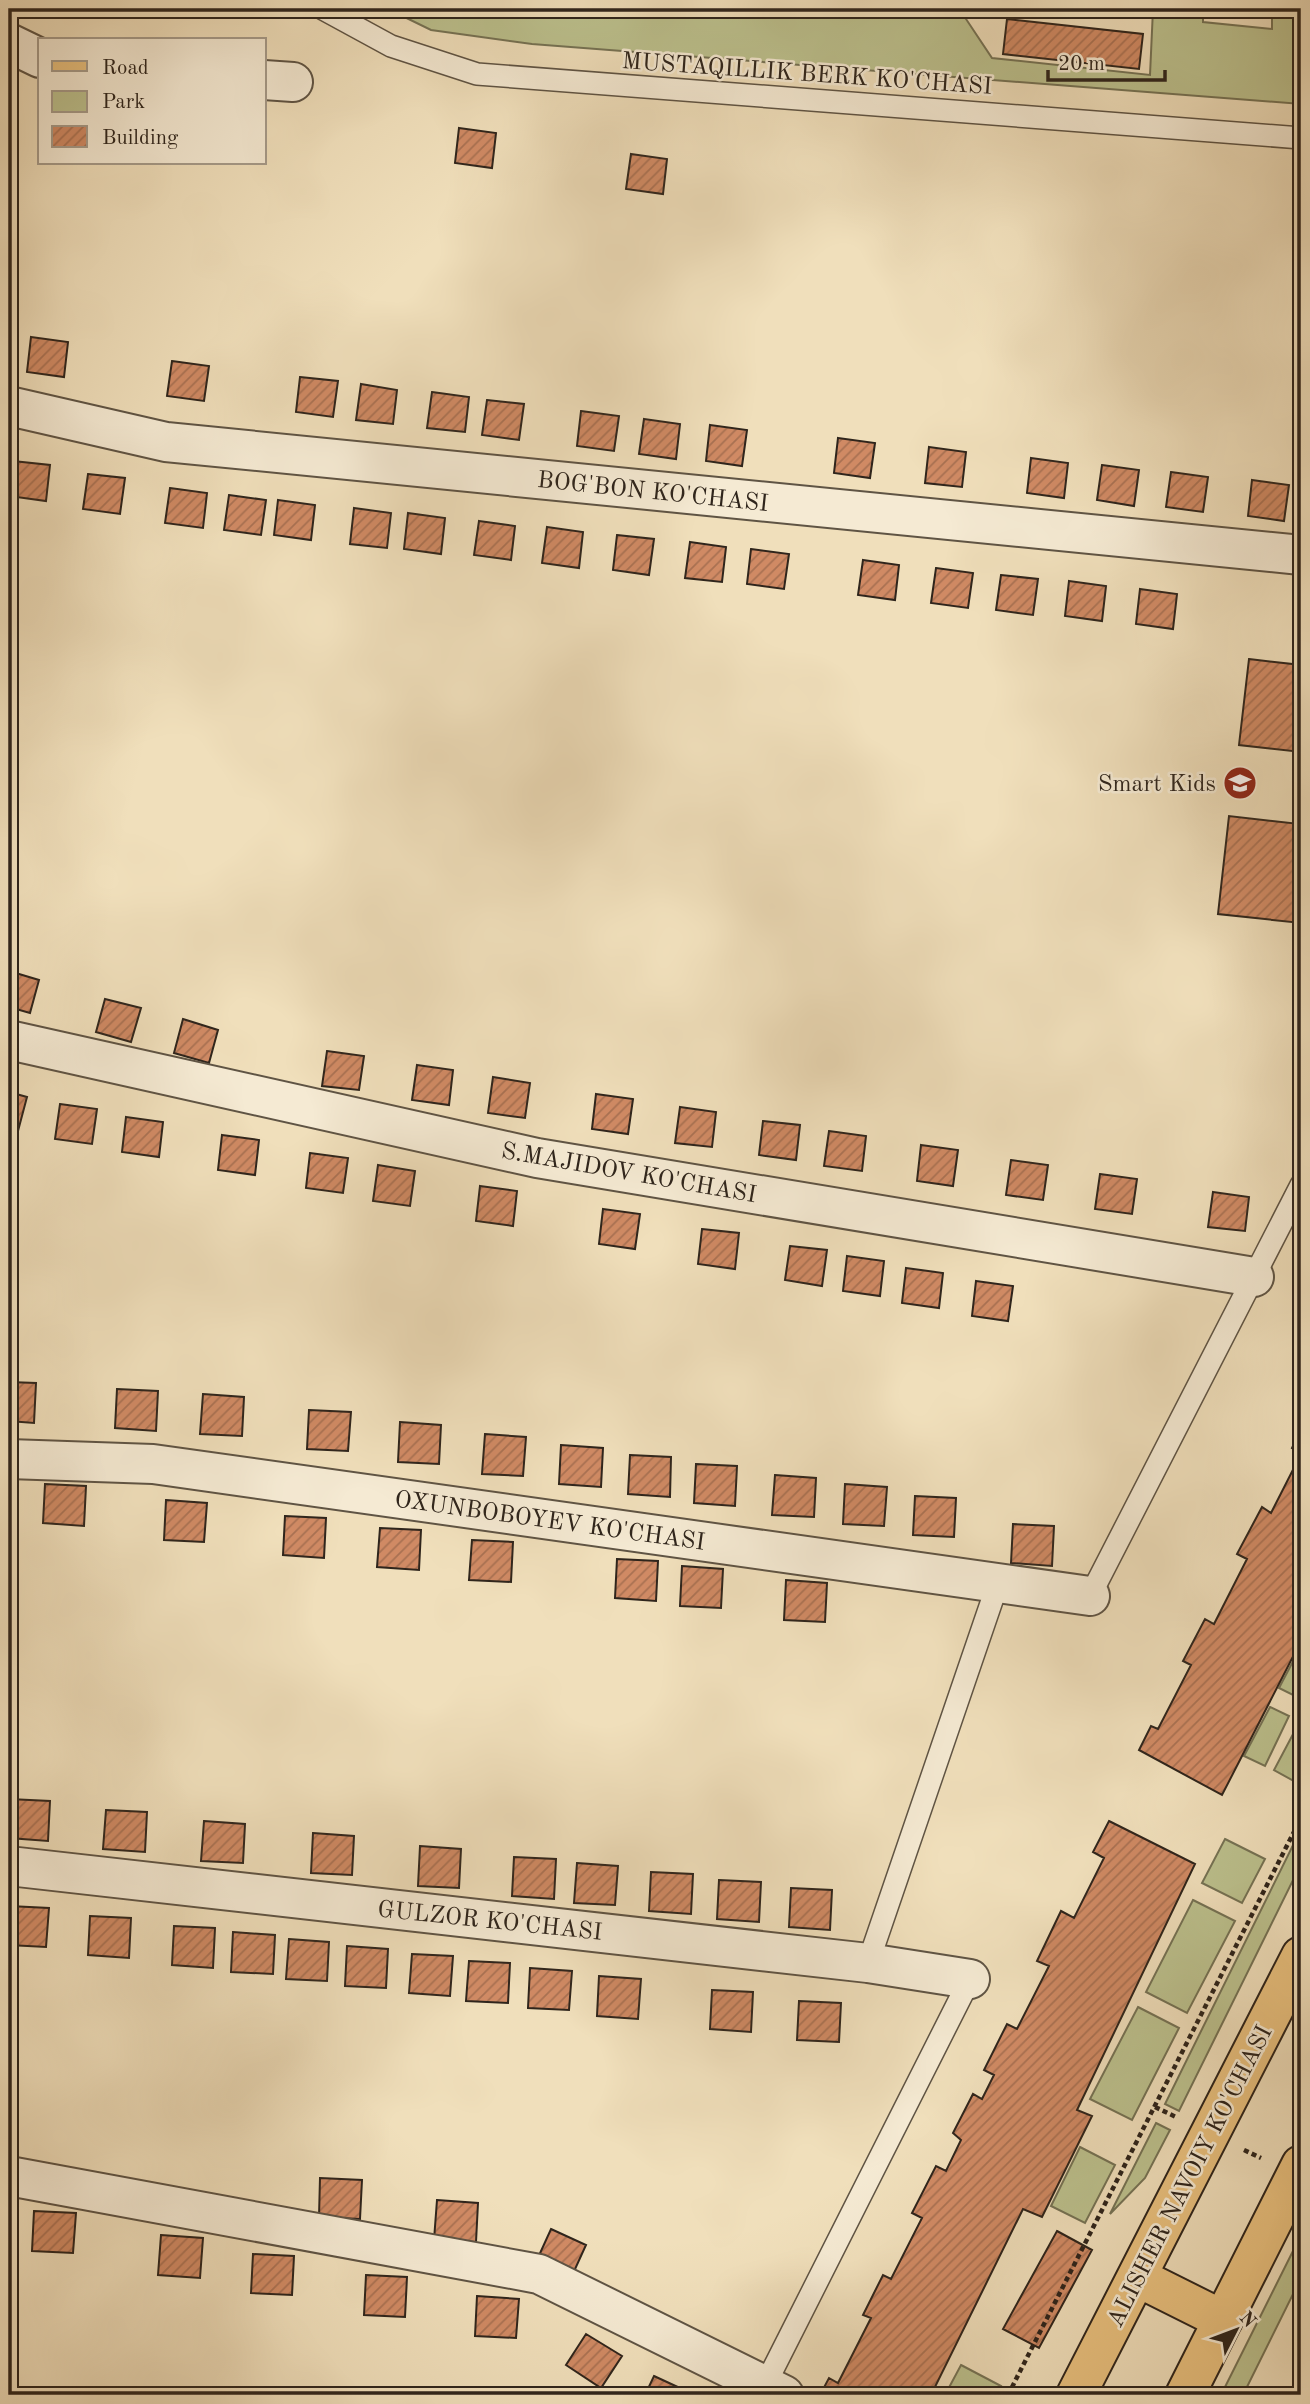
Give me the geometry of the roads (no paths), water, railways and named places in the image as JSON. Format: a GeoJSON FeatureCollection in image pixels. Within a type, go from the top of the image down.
{"type":"FeatureCollection","features":[{"type":"Feature","properties":{"kind":"main road","name":"ALISHER NAVOIY KO'CHASI"},"geometry":{"type":"LineString","coordinates":[[1076,2395],[1301,1956]]}},
{"type":"Feature","properties":{"kind":"main road"},"geometry":{"type":"LineString","coordinates":[[1185,2395],[1301,2165]]}},
{"type":"Feature","properties":{"kind":"main road"},"geometry":{"type":"LineString","coordinates":[[1137,2277],[1223,2320]]}},
{"type":"Feature","properties":{"kind":"street"},"geometry":{"type":"LineString","coordinates":[[9,43],[38,57]]}},
{"type":"Feature","properties":{"kind":"street","name":"BOG'BON KO'CHASI"},"geometry":{"type":"LineString","coordinates":[[9,406],[166,442],[1301,555]]}},
{"type":"Feature","properties":{"kind":"street","name":"S.MAJIDOV KO'CHASI"},"geometry":{"type":"LineString","coordinates":[[9,1040],[537,1158],[1254,1277]]}},
{"type":"Feature","properties":{"kind":"street","name":"OXUNBOBOYEV KO'CHASI"},"geometry":{"type":"LineString","coordinates":[[9,1458],[153,1464],[1090,1596]]}},
{"type":"Feature","properties":{"kind":"street","name":"GULZOR KO'CHASI"},"geometry":{"type":"LineString","coordinates":[[9,1866],[868,1963],[970,1979]]}},
{"type":"Feature","properties":{"kind":"street"},"geometry":{"type":"LineString","coordinates":[[9,2176],[539,2274],[774,2390]]}},
{"type":"Feature","properties":{"kind":"lane","name":"MUSTAQILLIK BERK KO'CHASI"},"geometry":{"type":"LineString","coordinates":[[323,9],[391,46],[477,74],[1301,138]]}},
{"type":"Feature","properties":{"kind":"lane"},"geometry":{"type":"LineString","coordinates":[[1090,1596],[1301,1185]]}},
{"type":"Feature","properties":{"kind":"lane"},"geometry":{"type":"LineString","coordinates":[[868,1963],[999,1583]]}},
{"type":"Feature","properties":{"kind":"lane"},"geometry":{"type":"LineString","coordinates":[[774,2390],[970,1979]]}},
{"type":"Feature","properties":{"kind":"place","name":"Smart Kids"},"geometry":{"type":"Point","coordinates":[1240,783]}}]}
